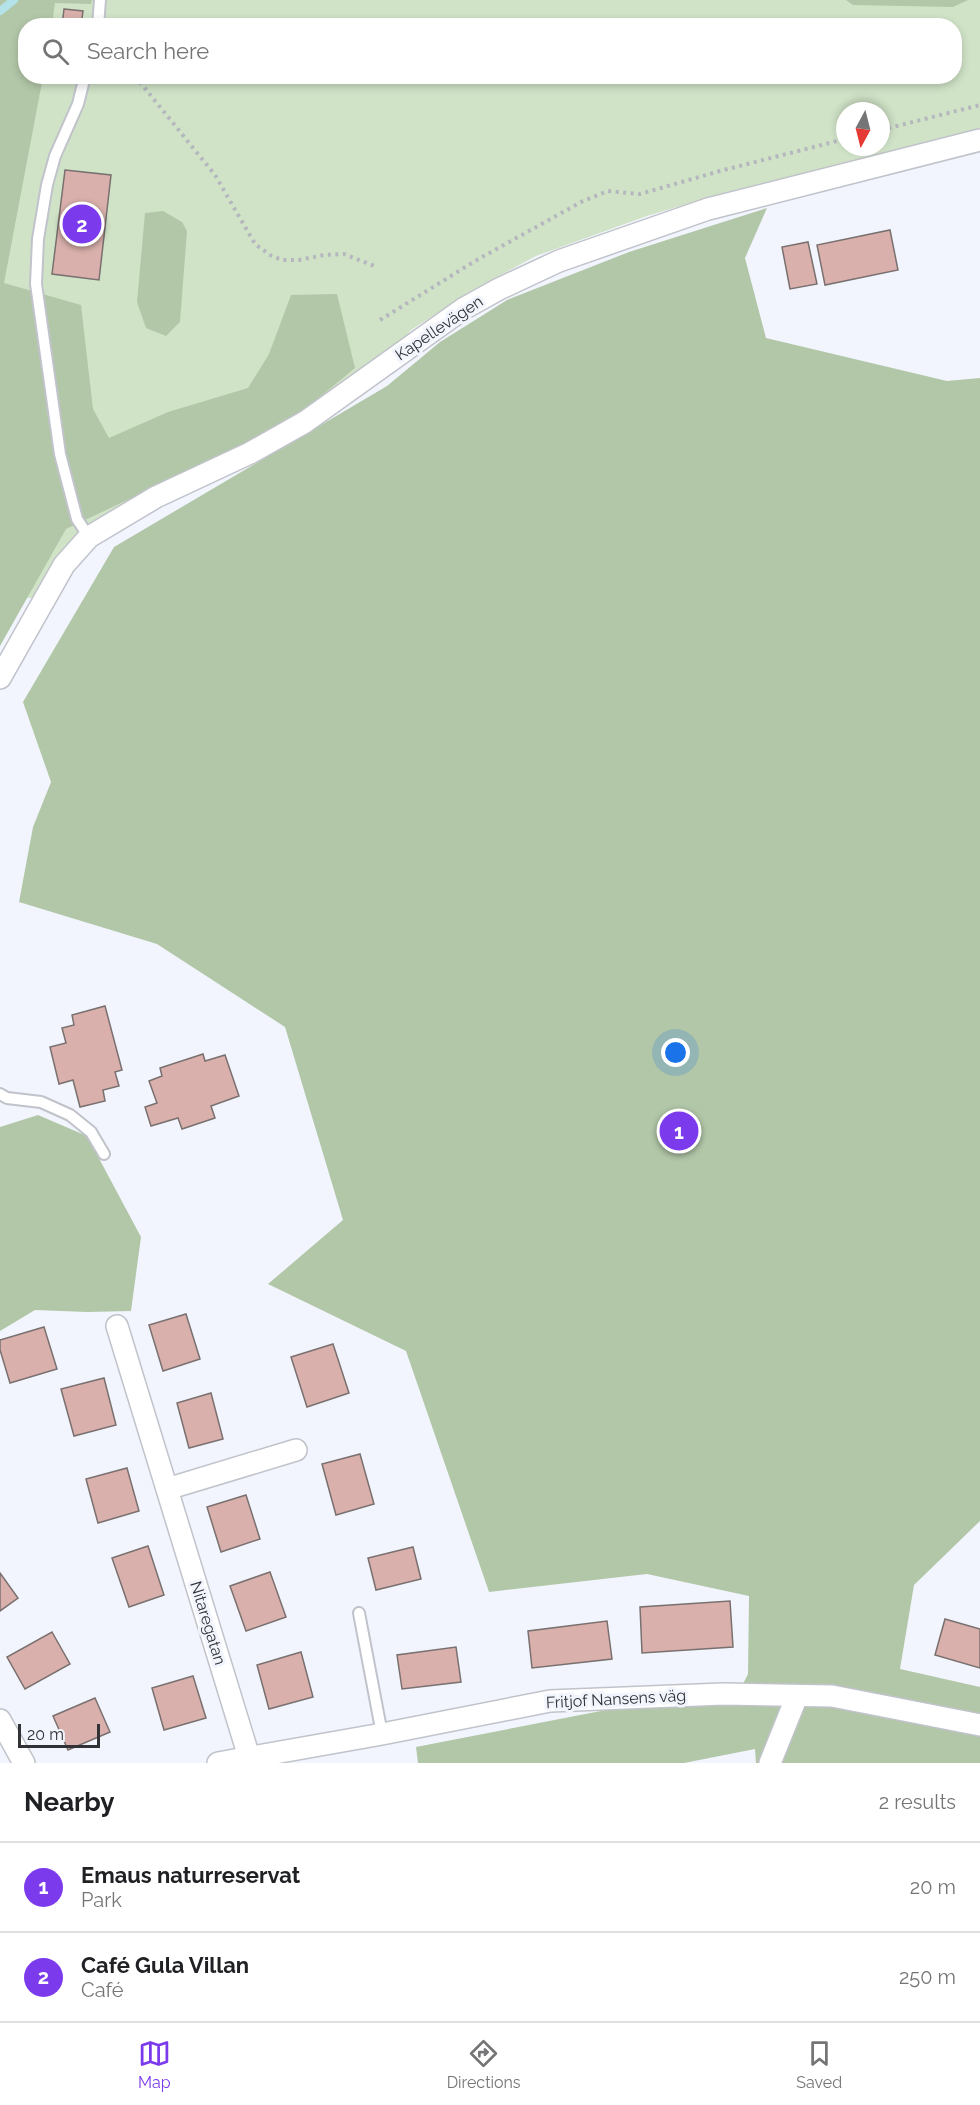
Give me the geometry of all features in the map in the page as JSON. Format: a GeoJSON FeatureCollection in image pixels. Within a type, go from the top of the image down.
{"type":"FeatureCollection","features":[{"type":"Feature","properties":{"kind":"street","name":"Kapellevägen"},"geometry":{"type":"LineString","coordinates":[[0,678],[64,565],[89,537],[156,497],[250,453],[305,422],[463,309],[499,289],[560,261],[708,209],[980,140]]}},
{"type":"Feature","properties":{"kind":"street","name":"Nitaregatan"},"geometry":{"type":"LineString","coordinates":[[117,1326],[249,1757]]}},
{"type":"Feature","properties":{"kind":"street"},"geometry":{"type":"LineString","coordinates":[[167,1489],[296,1450]]}},
{"type":"Feature","properties":{"kind":"street","name":"Fritjof Nansens väg"},"geometry":{"type":"LineString","coordinates":[[218,1763],[550,1701],[723,1694],[832,1696],[980,1725]]}},
{"type":"Feature","properties":{"kind":"street"},"geometry":{"type":"LineString","coordinates":[[770,1763],[797,1696]]}},
{"type":"Feature","properties":{"kind":"street"},"geometry":{"type":"LineString","coordinates":[[0,1720],[24,1763]]}},
{"type":"Feature","properties":{"kind":"lane"},"geometry":{"type":"LineString","coordinates":[[99,18],[100,0]]}},
{"type":"Feature","properties":{"kind":"lane"},"geometry":{"type":"LineString","coordinates":[[83,84],[78,104],[55,156],[47,185],[38,239],[36,284],[60,454],[77,519],[89,537]]}},
{"type":"Feature","properties":{"kind":"lane"},"geometry":{"type":"LineString","coordinates":[[0,1094],[8,1098],[41,1102],[70,1114],[92,1132],[104,1154]]}},
{"type":"Feature","properties":{"kind":"lane"},"geometry":{"type":"LineString","coordinates":[[359,1613],[382,1734]]}},
{"type":"Feature","properties":{"kind":"path"},"geometry":{"type":"LineString","coordinates":[[141,84],[215,175],[255,244],[270,255],[282,260],[344,254],[377,267]]}},
{"type":"Feature","properties":{"kind":"path"},"geometry":{"type":"LineString","coordinates":[[890,128],[980,105]]}},
{"type":"Feature","properties":{"kind":"path"},"geometry":{"type":"LineString","coordinates":[[380,320],[475,261],[583,201],[608,191],[640,194],[720,171],[836,142]]}},
{"type":"Feature","properties":{"kind":"green space"},"geometry":{"type":"Polygon","coordinates":[[[0,0],[980,0],[980,131],[890,154],[890,102],[836,102],[836,156],[883,156],[717,195],[647,216],[536,256],[471,291],[411,330],[286,425],[119,513],[35,598],[0,597],[0,0]]]}},
{"type":"Feature","properties":{"kind":"green space"},"geometry":{"type":"Polygon","coordinates":[[[0,0],[92,0],[91,4],[55,3],[53,18],[18,18],[18,84],[42,84],[4,283],[81,305],[93,409],[109,438],[168,412],[248,388],[269,354],[291,295],[337,294],[355,368],[286,425],[66,529],[0,646],[0,0]]]}},
{"type":"Feature","properties":{"kind":"green space"},"geometry":{"type":"Polygon","coordinates":[[[846,0],[968,0],[953,7],[853,5],[846,0]]]}},
{"type":"Feature","properties":{"kind":"green space"},"geometry":{"type":"Polygon","coordinates":[[[767,208],[745,258],[766,338],[947,381],[980,378],[980,1521],[914,1585],[900,1669],[980,1687],[980,1763],[756,1763],[755,1749],[684,1763],[418,1763],[416,1747],[606,1710],[734,1702],[748,1674],[749,1596],[647,1574],[489,1592],[406,1351],[268,1284],[343,1220],[285,1027],[157,944],[19,902],[33,827],[51,782],[23,702],[114,547],[387,386],[440,342],[507,300],[629,252],[767,208]]]}},
{"type":"Feature","properties":{"kind":"green space"},"geometry":{"type":"Polygon","coordinates":[[[163,211],[182,222],[187,231],[180,322],[166,336],[146,328],[137,302],[145,213],[163,211]]]}},
{"type":"Feature","properties":{"kind":"green space"},"geometry":{"type":"Polygon","coordinates":[[[38,1115],[87,1136],[141,1237],[131,1311],[35,1310],[0,1331],[0,1127],[38,1115]]]}},
{"type":"Feature","properties":{"kind":"building"},"geometry":{"type":"Polygon","coordinates":[[[64,9],[83,11],[82,18],[63,18],[64,9]]]}},
{"type":"Feature","properties":{"kind":"building"},"geometry":{"type":"Polygon","coordinates":[[[65,170],[111,175],[99,280],[52,274],[65,170]]]}},
{"type":"Feature","properties":{"kind":"building"},"geometry":{"type":"Polygon","coordinates":[[[890,230],[898,270],[825,285],[817,245],[890,230]]]}},
{"type":"Feature","properties":{"kind":"building"},"geometry":{"type":"Polygon","coordinates":[[[808,242],[817,284],[790,289],[782,247],[808,242]]]}},
{"type":"Feature","properties":{"kind":"building"},"geometry":{"type":"Polygon","coordinates":[[[105,1006],[122,1070],[115,1072],[119,1086],[103,1090],[105,1101],[80,1107],[73,1080],[59,1084],[50,1047],[66,1043],[62,1028],[74,1025],[72,1015],[105,1006]]]}},
{"type":"Feature","properties":{"kind":"building"},"geometry":{"type":"Polygon","coordinates":[[[203,1054],[205,1061],[225,1055],[239,1096],[211,1106],[215,1118],[182,1129],[178,1118],[151,1126],[145,1107],[157,1103],[149,1081],[162,1076],[160,1068],[203,1054]]]}},
{"type":"Feature","properties":{"kind":"building"},"geometry":{"type":"Polygon","coordinates":[[[186,1314],[200,1359],[163,1371],[149,1325],[186,1314]]]}},
{"type":"Feature","properties":{"kind":"building"},"geometry":{"type":"Polygon","coordinates":[[[44,1327],[57,1369],[10,1383],[0,1350],[0,1340],[44,1327]]]}},
{"type":"Feature","properties":{"kind":"building"},"geometry":{"type":"Polygon","coordinates":[[[333,1344],[349,1393],[307,1407],[291,1357],[333,1344]]]}},
{"type":"Feature","properties":{"kind":"building"},"geometry":{"type":"Polygon","coordinates":[[[104,1378],[116,1425],[74,1436],[61,1389],[104,1378]]]}},
{"type":"Feature","properties":{"kind":"building"},"geometry":{"type":"Polygon","coordinates":[[[211,1393],[223,1439],[189,1448],[177,1403],[211,1393]]]}},
{"type":"Feature","properties":{"kind":"building"},"geometry":{"type":"Polygon","coordinates":[[[360,1454],[374,1504],[336,1515],[322,1464],[360,1454]]]}},
{"type":"Feature","properties":{"kind":"building"},"geometry":{"type":"Polygon","coordinates":[[[127,1468],[139,1511],[98,1523],[86,1479],[127,1468]]]}},
{"type":"Feature","properties":{"kind":"building"},"geometry":{"type":"Polygon","coordinates":[[[246,1495],[260,1539],[221,1552],[207,1507],[246,1495]]]}},
{"type":"Feature","properties":{"kind":"building"},"geometry":{"type":"Polygon","coordinates":[[[148,1546],[164,1595],[129,1607],[112,1558],[148,1546]]]}},
{"type":"Feature","properties":{"kind":"building"},"geometry":{"type":"Polygon","coordinates":[[[413,1547],[421,1579],[376,1590],[368,1558],[413,1547]]]}},
{"type":"Feature","properties":{"kind":"building"},"geometry":{"type":"Polygon","coordinates":[[[270,1572],[286,1617],[246,1631],[230,1586],[270,1572]]]}},
{"type":"Feature","properties":{"kind":"building"},"geometry":{"type":"Polygon","coordinates":[[[0,1573],[18,1598],[0,1611],[0,1573]]]}},
{"type":"Feature","properties":{"kind":"building"},"geometry":{"type":"Polygon","coordinates":[[[730,1601],[733,1647],[642,1653],[640,1607],[730,1601]]]}},
{"type":"Feature","properties":{"kind":"building"},"geometry":{"type":"Polygon","coordinates":[[[945,1619],[980,1629],[980,1668],[935,1655],[945,1619]]]}},
{"type":"Feature","properties":{"kind":"building"},"geometry":{"type":"Polygon","coordinates":[[[607,1621],[612,1659],[532,1668],[528,1631],[607,1621]]]}},
{"type":"Feature","properties":{"kind":"building"},"geometry":{"type":"Polygon","coordinates":[[[52,1632],[70,1664],[25,1689],[7,1657],[52,1632]]]}},
{"type":"Feature","properties":{"kind":"building"},"geometry":{"type":"Polygon","coordinates":[[[456,1647],[461,1682],[402,1689],[397,1655],[456,1647]]]}},
{"type":"Feature","properties":{"kind":"building"},"geometry":{"type":"Polygon","coordinates":[[[301,1652],[313,1697],[269,1709],[257,1665],[301,1652]]]}},
{"type":"Feature","properties":{"kind":"building"},"geometry":{"type":"Polygon","coordinates":[[[193,1676],[206,1718],[164,1730],[152,1688],[193,1676]]]}},
{"type":"Feature","properties":{"kind":"building"},"geometry":{"type":"Polygon","coordinates":[[[95,1698],[110,1732],[68,1750],[53,1716],[95,1698]]]}},
{"type":"Feature","properties":{"kind":"waterway"},"geometry":{"type":"LineString","coordinates":[[0,11],[14,0]]}},
{"type":"Feature","properties":{"kind":"place","name":"Café Gula Villan"},"geometry":{"type":"Point","coordinates":[82,224]}},
{"type":"Feature","properties":{"kind":"place","name":"Emaus naturreservat"},"geometry":{"type":"Point","coordinates":[679,1131]}}]}
